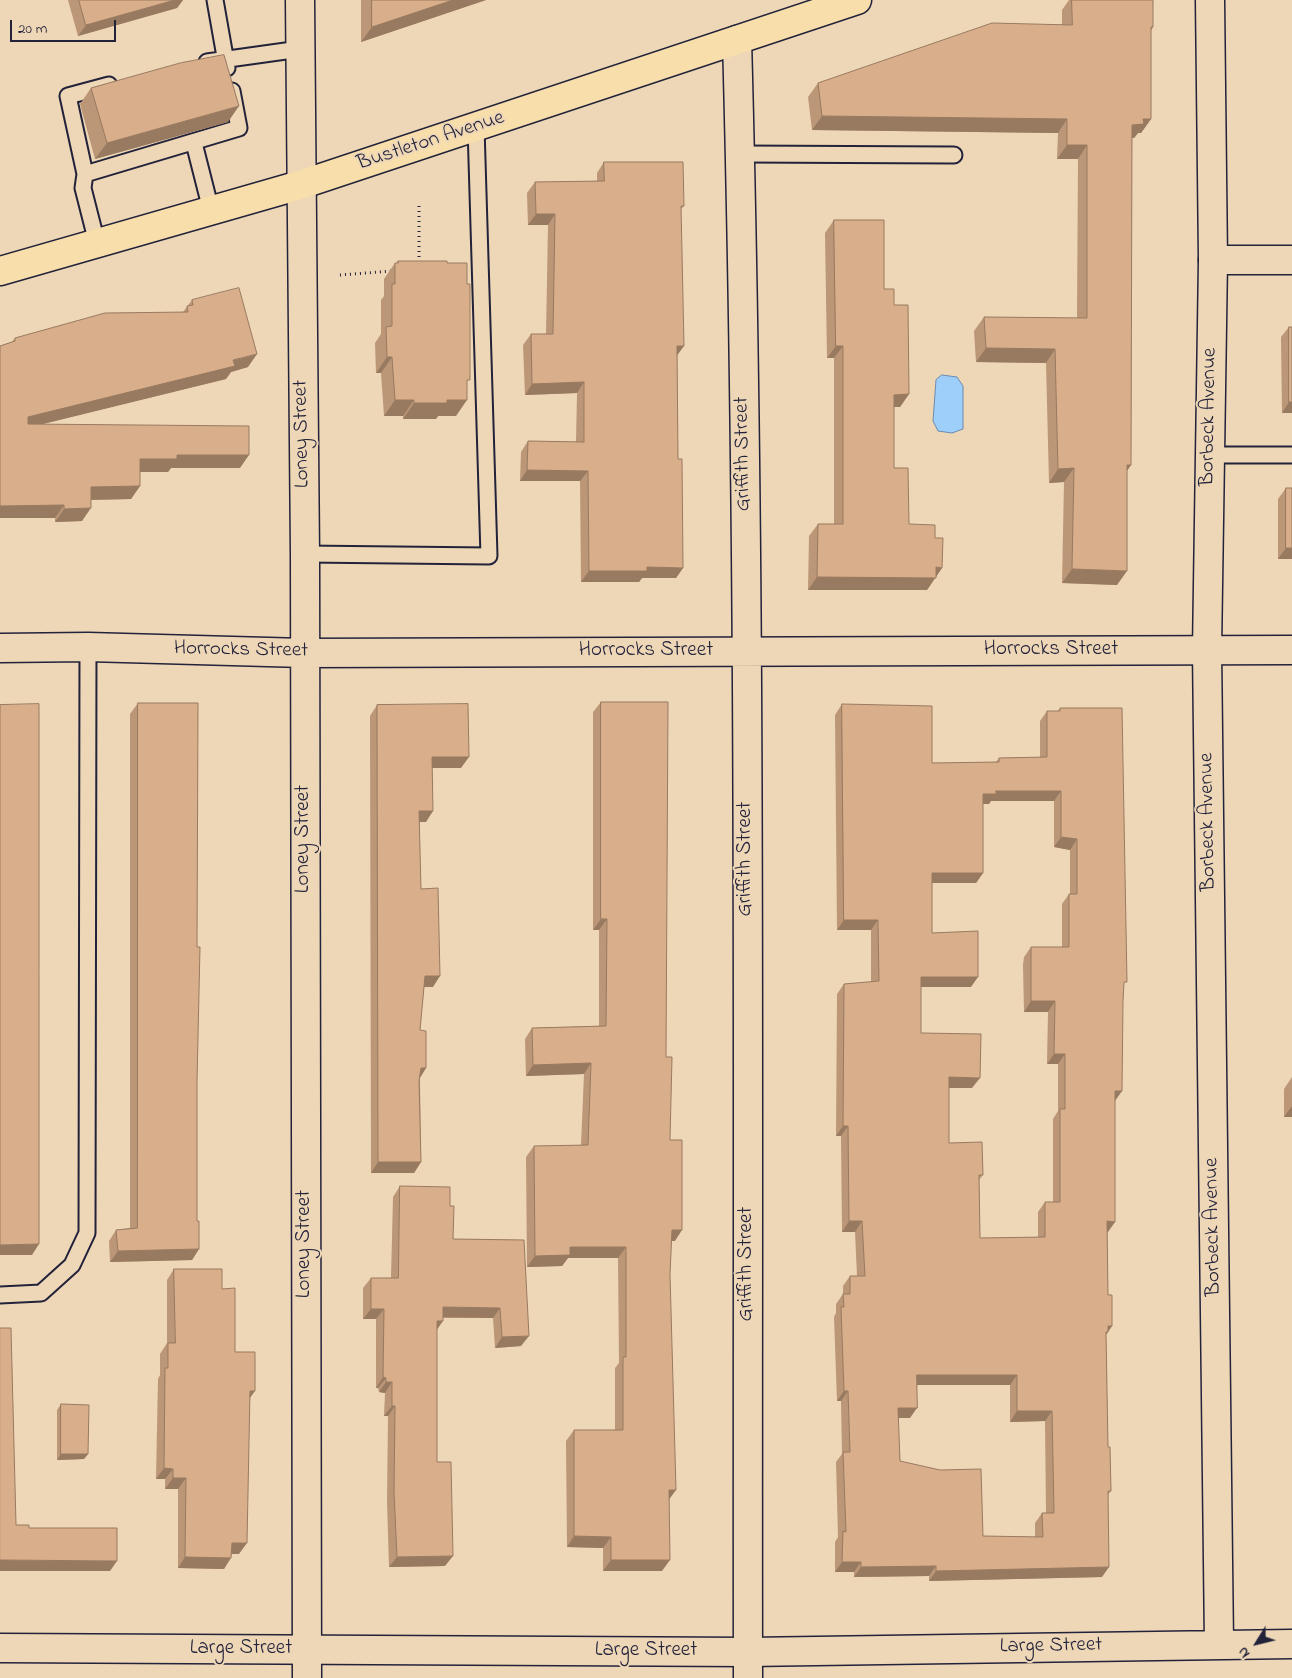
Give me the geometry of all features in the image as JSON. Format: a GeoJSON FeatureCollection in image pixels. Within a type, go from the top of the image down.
{"type":"FeatureCollection","features":[{"type":"Feature","properties":{"kind":"main road","name":"Bustleton Avenue"},"geometry":{"type":"LineString","coordinates":[[0,271],[300,185],[857,0]]}},
{"type":"Feature","properties":{"kind":"street","name":"Loney Street"},"geometry":{"type":"LineString","coordinates":[[300,0],[300,185],[305,554],[307,1678]]}},
{"type":"Feature","properties":{"kind":"street","name":"Borbeck Avenue"},"geometry":{"type":"LineString","coordinates":[[1210,0],[1213,260],[1207,650],[1218,1644]]}},
{"type":"Feature","properties":{"kind":"street","name":"Griffith Street"},"geometry":{"type":"LineString","coordinates":[[737,40],[741,154],[747,652],[748,1665]]}},
{"type":"Feature","properties":{"kind":"street"},"geometry":{"type":"LineString","coordinates":[[1213,260],[1292,260]]}},
{"type":"Feature","properties":{"kind":"street","name":"Horrocks Street"},"geometry":{"type":"LineString","coordinates":[[0,648],[88,647],[304,653],[1292,650]]}},
{"type":"Feature","properties":{"kind":"street","name":"Large Street"},"geometry":{"type":"LineString","coordinates":[[0,1648],[307,1651],[748,1665],[1218,1644],[1292,1644]]}},
{"type":"Feature","properties":{"kind":"lane"},"geometry":{"type":"LineString","coordinates":[[85,174],[132,155],[240,128],[215,0]]}},
{"type":"Feature","properties":{"kind":"lane"},"geometry":{"type":"LineString","coordinates":[[196,64],[300,49]]}},
{"type":"Feature","properties":{"kind":"lane"},"geometry":{"type":"LineString","coordinates":[[97,243],[83,188],[85,174],[68,96],[116,87]]}},
{"type":"Feature","properties":{"kind":"lane"},"geometry":{"type":"LineString","coordinates":[[305,554],[489,556],[476,127]]}},
{"type":"Feature","properties":{"kind":"lane"},"geometry":{"type":"LineString","coordinates":[[188,140],[211,210]]}},
{"type":"Feature","properties":{"kind":"lane"},"geometry":{"type":"LineString","coordinates":[[741,154],[954,155]]}},
{"type":"Feature","properties":{"kind":"lane"},"geometry":{"type":"LineString","coordinates":[[1210,455],[1292,455]]}},
{"type":"Feature","properties":{"kind":"lane"},"geometry":{"type":"LineString","coordinates":[[0,1295],[41,1293],[72,1265],[87,1233],[88,647]]}},
{"type":"Feature","properties":{"kind":"path"},"geometry":{"type":"LineString","coordinates":[[419,206],[419,269]]}},
{"type":"Feature","properties":{"kind":"path"},"geometry":{"type":"LineString","coordinates":[[340,274],[399,270]]}},
{"type":"Feature","properties":{"kind":"water"},"geometry":{"type":"Polygon","coordinates":[[[942,375],[957,377],[963,386],[963,429],[952,433],[938,431],[933,421],[936,380],[942,375]]]}},
{"type":"Feature","properties":{"kind":"building"},"geometry":{"type":"Polygon","coordinates":[[[79,0],[175,0],[86,25],[79,0]]]}},
{"type":"Feature","properties":{"kind":"building"},"geometry":{"type":"Polygon","coordinates":[[[372,0],[453,0],[372,27],[372,0]]]}},
{"type":"Feature","properties":{"kind":"building"},"geometry":{"type":"Polygon","coordinates":[[[1072,0],[1153,0],[1153,27],[1151,27],[1151,119],[1143,119],[1144,124],[1132,125],[1131,465],[1127,465],[1127,571],[1072,569],[1074,468],[1058,469],[1055,349],[986,348],[984,317],[1087,318],[1087,145],[1067,145],[1067,119],[822,116],[818,83],[992,23],[1072,25],[1072,0]]]}},
{"type":"Feature","properties":{"kind":"building"},"geometry":{"type":"Polygon","coordinates":[[[224,55],[239,106],[107,143],[91,88],[180,63],[224,55]]]}},
{"type":"Feature","properties":{"kind":"building"},"geometry":{"type":"Polygon","coordinates":[[[604,162],[683,162],[684,206],[681,206],[684,346],[677,346],[678,459],[682,459],[683,568],[647,567],[647,571],[589,571],[588,471],[527,470],[528,441],[584,442],[584,382],[532,384],[531,334],[553,334],[555,214],[536,214],[535,182],[604,181],[604,162]]]}},
{"type":"Feature","properties":{"kind":"building"},"geometry":{"type":"Polygon","coordinates":[[[834,220],[884,220],[884,289],[894,289],[894,305],[908,305],[909,394],[894,395],[894,468],[908,468],[909,524],[935,525],[935,538],[943,538],[942,568],[936,567],[936,578],[817,577],[818,524],[843,524],[843,346],[836,346],[834,220]]]}},
{"type":"Feature","properties":{"kind":"building"},"geometry":{"type":"Polygon","coordinates":[[[398,261],[467,263],[467,284],[470,284],[470,380],[467,380],[467,400],[447,400],[447,403],[414,403],[414,400],[395,400],[392,357],[387,357],[386,327],[392,326],[392,284],[395,284],[395,263],[398,263],[398,261]]]}},
{"type":"Feature","properties":{"kind":"building"},"geometry":{"type":"Polygon","coordinates":[[[239,288],[257,354],[233,360],[235,366],[28,417],[28,424],[249,426],[249,455],[177,455],[177,459],[140,459],[140,486],[91,487],[91,508],[64,509],[64,505],[0,506],[0,346],[15,341],[15,338],[105,313],[188,312],[187,306],[193,305],[192,300],[239,288]]]}},
{"type":"Feature","properties":{"kind":"building"},"geometry":{"type":"Polygon","coordinates":[[[1289,327],[1292,327],[1292,402],[1289,402],[1289,327]]]}},
{"type":"Feature","properties":{"kind":"building"},"geometry":{"type":"Polygon","coordinates":[[[1286,488],[1292,488],[1292,548],[1286,548],[1286,488]]]}},
{"type":"Feature","properties":{"kind":"building"},"geometry":{"type":"Polygon","coordinates":[[[601,702],[668,702],[666,1057],[672,1057],[670,1140],[682,1140],[682,1230],[672,1230],[670,1274],[676,1490],[669,1490],[670,1560],[611,1560],[611,1537],[574,1536],[574,1430],[623,1430],[623,1357],[626,1357],[626,1247],[570,1247],[570,1255],[535,1256],[534,1146],[588,1145],[591,1063],[533,1065],[532,1028],[606,1026],[607,919],[601,919],[601,702]]]}},
{"type":"Feature","properties":{"kind":"building"},"geometry":{"type":"Polygon","coordinates":[[[138,703],[198,703],[197,947],[200,947],[197,1082],[197,1221],[199,1221],[199,1249],[118,1251],[116,1230],[137,1228],[138,703]]]}},
{"type":"Feature","properties":{"kind":"building"},"geometry":{"type":"Polygon","coordinates":[[[39,704],[39,1244],[0,1245],[0,705],[39,704]]]}},
{"type":"Feature","properties":{"kind":"building"},"geometry":{"type":"Polygon","coordinates":[[[468,704],[469,757],[432,757],[433,811],[419,811],[421,889],[438,888],[440,976],[425,976],[420,1030],[426,1031],[426,1068],[421,1068],[419,1081],[421,1162],[378,1162],[377,705],[468,704]]]}},
{"type":"Feature","properties":{"kind":"building"},"geometry":{"type":"Polygon","coordinates":[[[842,704],[932,706],[932,763],[999,762],[999,758],[1047,757],[1047,711],[1060,711],[1060,708],[1122,708],[1127,982],[1124,982],[1123,1001],[1122,1091],[1115,1091],[1115,1222],[1107,1221],[1108,1295],[1112,1295],[1112,1326],[1108,1326],[1108,1332],[1106,1332],[1108,1447],[1110,1447],[1111,1491],[1108,1491],[1109,1567],[936,1571],[936,1566],[861,1567],[861,1562],[842,1562],[843,1531],[846,1532],[843,1452],[850,1452],[848,1391],[844,1391],[841,1307],[844,1307],[843,1294],[850,1294],[850,1276],[865,1276],[862,1221],[849,1221],[848,1126],[843,1126],[844,984],[879,981],[878,920],[844,920],[842,704]],[[996,791],[996,794],[983,794],[983,873],[932,873],[932,933],[978,931],[978,977],[921,977],[921,1033],[981,1034],[980,1078],[949,1077],[949,1143],[982,1142],[983,1175],[979,1175],[980,1238],[1045,1237],[1045,1202],[1060,1202],[1060,1109],[1065,1109],[1065,1054],[1054,1054],[1055,1001],[1031,1001],[1031,947],[1069,947],[1069,894],[1077,894],[1077,839],[1061,837],[1061,791],[996,791]],[[917,1375],[917,1408],[898,1408],[900,1461],[940,1470],[981,1469],[983,1536],[1043,1537],[1042,1513],[1054,1513],[1052,1411],[1017,1411],[1017,1375],[917,1375]]]}},
{"type":"Feature","properties":{"kind":"building"},"geometry":{"type":"Polygon","coordinates":[[[400,1186],[450,1187],[450,1206],[454,1206],[453,1239],[524,1240],[529,1336],[502,1337],[500,1308],[443,1307],[443,1321],[437,1321],[437,1462],[451,1462],[453,1556],[397,1557],[394,1492],[395,1406],[392,1406],[392,1382],[386,1382],[386,1378],[383,1377],[384,1309],[371,1309],[371,1278],[398,1278],[400,1186]]]}},
{"type":"Feature","properties":{"kind":"building"},"geometry":{"type":"Polygon","coordinates":[[[174,1269],[222,1269],[222,1289],[235,1288],[235,1352],[255,1352],[255,1391],[250,1391],[247,1543],[232,1543],[231,1558],[185,1557],[186,1478],[173,1478],[173,1469],[164,1468],[165,1368],[168,1368],[168,1343],[175,1343],[174,1269]]]}},
{"type":"Feature","properties":{"kind":"building"},"geometry":{"type":"Polygon","coordinates":[[[0,1328],[11,1328],[16,1525],[29,1525],[29,1528],[117,1528],[117,1561],[0,1560],[0,1328]]]}},
{"type":"Feature","properties":{"kind":"building"},"geometry":{"type":"Polygon","coordinates":[[[61,1404],[89,1405],[88,1454],[61,1454],[61,1404]]]}}]}
